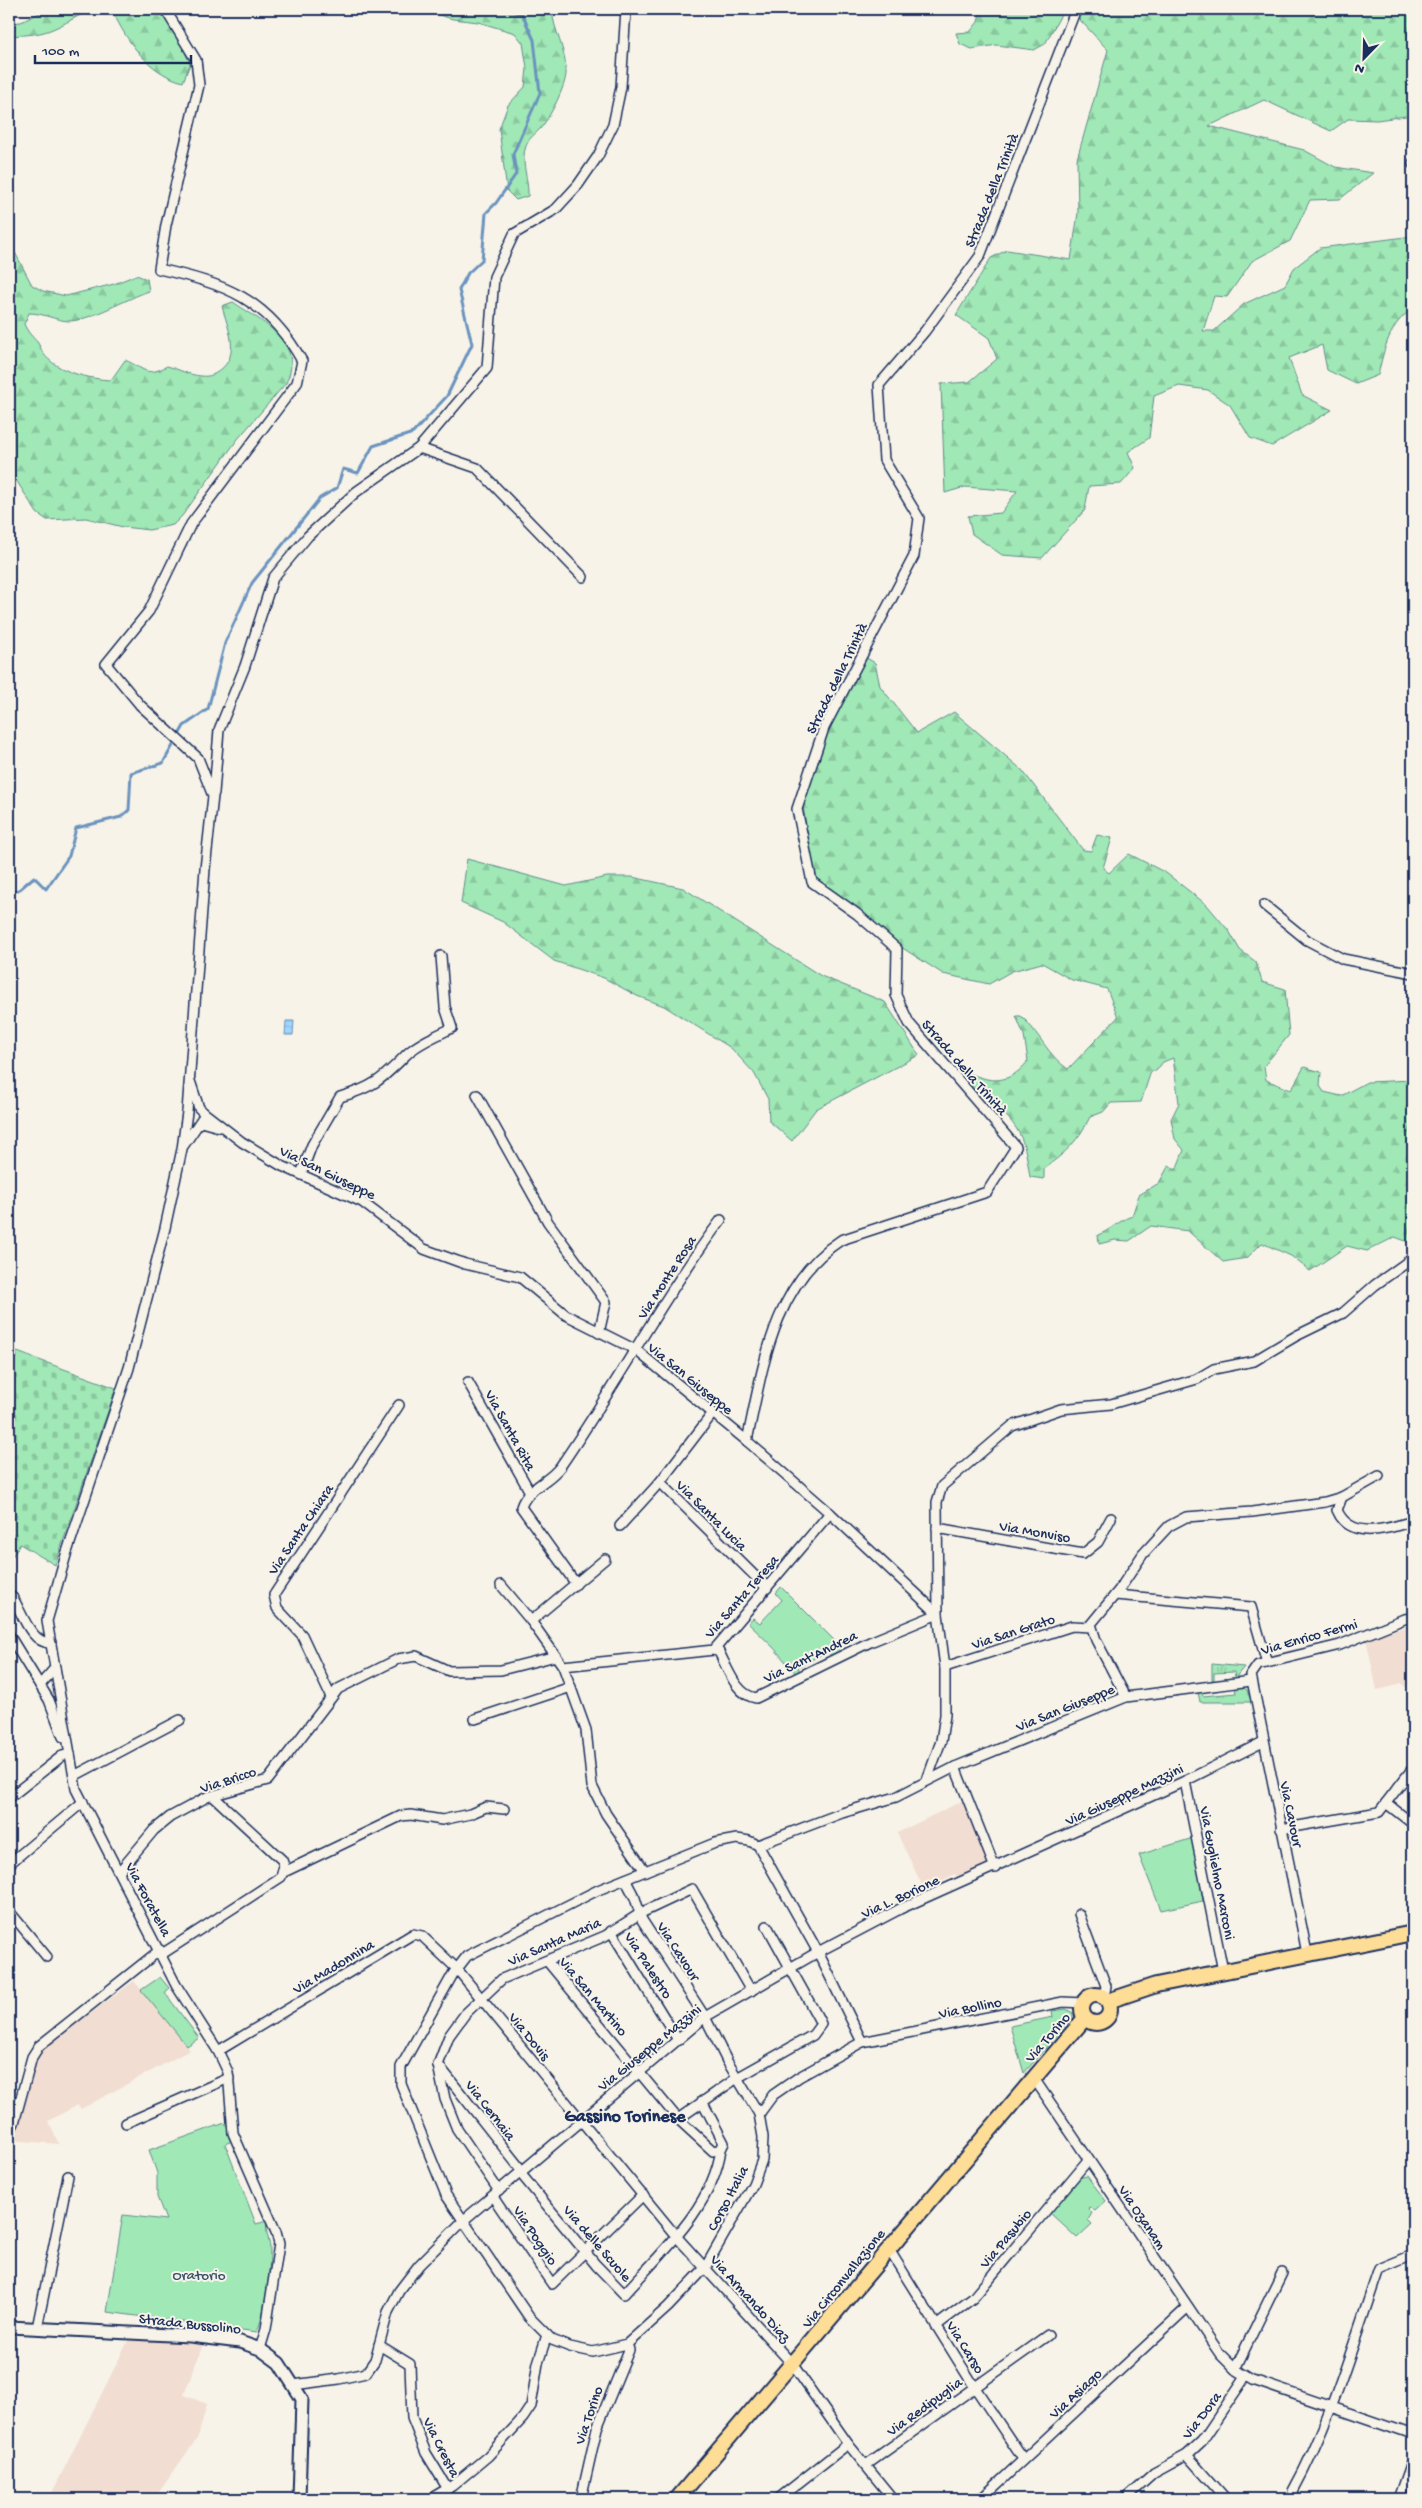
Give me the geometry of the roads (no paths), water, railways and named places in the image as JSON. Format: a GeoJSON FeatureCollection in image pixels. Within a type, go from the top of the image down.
{"type":"FeatureCollection","features":[{"type":"Feature","properties":{"kind":"main road"},"geometry":{"type":"LineString","coordinates":[[1106,1999],[1110,2012],[1106,2019],[1093,2022],[1085,2018],[1082,2008],[1083,2003],[1092,1995],[1106,1999],[1156,1985],[1413,1933]]}},
{"type":"Feature","properties":{"kind":"main road","name":"Via Torino"},"geometry":{"type":"LineString","coordinates":[[1033,2077],[1085,2018]]}},
{"type":"Feature","properties":{"kind":"main road","name":"Via Circonvallazione"},"geometry":{"type":"LineString","coordinates":[[677,2499],[793,2365],[888,2248],[1033,2077]]}},
{"type":"Feature","properties":{"kind":"street"},"geometry":{"type":"LineString","coordinates":[[165,9],[196,60],[199,85],[166,225],[159,269],[210,281],[263,310],[288,336],[302,360],[297,384],[191,524],[148,611],[106,664],[140,705],[198,758],[213,796]]}},
{"type":"Feature","properties":{"kind":"street"},"geometry":{"type":"LineString","coordinates":[[70,1754],[47,1620],[66,1555],[129,1368],[182,1149],[187,1114],[205,869],[219,730],[245,666],[273,578],[308,536],[356,492],[419,448],[487,368],[494,277],[514,234],[556,209],[578,185],[598,156],[613,125],[621,87],[626,9]]}},
{"type":"Feature","properties":{"kind":"street","name":"Strada della Trinità"},"geometry":{"type":"LineString","coordinates":[[747,1441],[767,1350],[780,1312],[821,1252],[841,1240],[987,1192],[1016,1147],[909,1023],[896,995],[897,949],[857,914],[812,882],[797,809],[824,728],[914,556],[919,518],[884,460],[879,385],[925,330],[980,256],[1076,9]]}},
{"type":"Feature","properties":{"kind":"street"},"geometry":{"type":"LineString","coordinates":[[419,448],[477,468],[583,577]]}},
{"type":"Feature","properties":{"kind":"street"},"geometry":{"type":"LineString","coordinates":[[1264,905],[1307,940],[1343,959],[1413,973]]}},
{"type":"Feature","properties":{"kind":"street"},"geometry":{"type":"LineString","coordinates":[[301,1174],[312,1145],[340,1097],[366,1088],[381,1080],[408,1053],[452,1028],[445,1007],[441,956]]}},
{"type":"Feature","properties":{"kind":"street"},"geometry":{"type":"LineString","coordinates":[[182,1149],[200,1122],[200,1110],[190,1078]]}},
{"type":"Feature","properties":{"kind":"street"},"geometry":{"type":"LineString","coordinates":[[477,1095],[548,1222],[606,1302],[599,1333]]}},
{"type":"Feature","properties":{"kind":"street"},"geometry":{"type":"LineString","coordinates":[[187,1114],[192,1108],[200,1110]]}},
{"type":"Feature","properties":{"kind":"street","name":"Via San Giuseppe"},"geometry":{"type":"LineString","coordinates":[[200,1110],[242,1142]]}},
{"type":"Feature","properties":{"kind":"street","name":"Via San Giuseppe"},"geometry":{"type":"LineString","coordinates":[[187,1114],[192,1124],[200,1122],[220,1128],[282,1166],[362,1202],[424,1249],[465,1264],[520,1278],[566,1315],[636,1350],[747,1441],[830,1513],[938,1614]]}},
{"type":"Feature","properties":{"kind":"street","name":"Via Monte Rosa"},"geometry":{"type":"LineString","coordinates":[[530,1492],[557,1472],[693,1258],[721,1220]]}},
{"type":"Feature","properties":{"kind":"street"},"geometry":{"type":"LineString","coordinates":[[927,1780],[941,1740],[945,1715],[946,1667],[938,1614],[937,1502],[942,1486],[1012,1426],[1060,1409],[1111,1404],[1196,1379],[1214,1369],[1254,1361],[1266,1356],[1296,1336],[1343,1313],[1375,1285],[1413,1258]]}},
{"type":"Feature","properties":{"kind":"street","name":"Via Santa Rita"},"geometry":{"type":"LineString","coordinates":[[468,1382],[530,1492]]}},
{"type":"Feature","properties":{"kind":"street","name":"Via Santa Chiara"},"geometry":{"type":"LineString","coordinates":[[331,1697],[302,1635],[277,1608],[274,1595],[399,1405]]}},
{"type":"Feature","properties":{"kind":"street"},"geometry":{"type":"LineString","coordinates":[[620,1526],[660,1482],[713,1413]]}},
{"type":"Feature","properties":{"kind":"street"},"geometry":{"type":"LineString","coordinates":[[1126,1697],[1091,1627],[1092,1622],[1115,1595],[1142,1554],[1169,1526],[1186,1517],[1270,1510],[1325,1502],[1342,1497],[1379,1476]]}},
{"type":"Feature","properties":{"kind":"street","name":"Via Santa Lucia"},"geometry":{"type":"LineString","coordinates":[[660,1482],[767,1588]]}},
{"type":"Feature","properties":{"kind":"street"},"geometry":{"type":"LineString","coordinates":[[530,1492],[523,1499],[521,1506],[576,1584]]}},
{"type":"Feature","properties":{"kind":"street"},"geometry":{"type":"LineString","coordinates":[[1342,1497],[1337,1510],[1341,1520],[1352,1527],[1363,1530],[1382,1529],[1413,1521]]}},
{"type":"Feature","properties":{"kind":"street","name":"Via Santa Teresa"},"geometry":{"type":"LineString","coordinates":[[563,1666],[714,1650],[830,1513]]}},
{"type":"Feature","properties":{"kind":"street","name":"Via Monviso"},"geometry":{"type":"LineString","coordinates":[[937,1528],[1082,1554],[1098,1542],[1111,1518]]}},
{"type":"Feature","properties":{"kind":"street"},"geometry":{"type":"LineString","coordinates":[[531,1621],[605,1559]]}},
{"type":"Feature","properties":{"kind":"street"},"geometry":{"type":"LineString","coordinates":[[501,1585],[531,1621],[563,1666],[586,1730],[592,1786],[606,1814],[645,1871]]}},
{"type":"Feature","properties":{"kind":"street"},"geometry":{"type":"LineString","coordinates":[[9,1595],[13,1598],[37,1640],[51,1643]]}},
{"type":"Feature","properties":{"kind":"street"},"geometry":{"type":"LineString","coordinates":[[1115,1595],[1251,1607],[1267,1663]]}},
{"type":"Feature","properties":{"kind":"street","name":"Via Sant'Andrea"},"geometry":{"type":"LineString","coordinates":[[714,1650],[718,1652],[740,1691],[748,1697],[756,1698],[870,1642],[938,1614]]}},
{"type":"Feature","properties":{"kind":"street","name":"Via Enrico Fermi"},"geometry":{"type":"LineString","coordinates":[[1251,1681],[1250,1675],[1258,1665],[1340,1645],[1413,1618]]}},
{"type":"Feature","properties":{"kind":"street","name":"Via San Grato"},"geometry":{"type":"LineString","coordinates":[[946,1667],[979,1658],[1072,1626],[1091,1627]]}},
{"type":"Feature","properties":{"kind":"street"},"geometry":{"type":"LineString","coordinates":[[9,1635],[49,1700],[70,1754]]}},
{"type":"Feature","properties":{"kind":"street","name":"Via Bricco"},"geometry":{"type":"LineString","coordinates":[[119,1872],[154,1830],[170,1817],[214,1796],[268,1780],[338,1689],[398,1659],[416,1656],[449,1670],[501,1670],[556,1656]]}},
{"type":"Feature","properties":{"kind":"street"},"geometry":{"type":"LineString","coordinates":[[40,1685],[55,1668]]}},
{"type":"Feature","properties":{"kind":"street","name":"Via San Giuseppe"},"geometry":{"type":"LineString","coordinates":[[758,1845],[842,1813],[896,1797],[954,1767],[1126,1697],[1251,1681]]}},
{"type":"Feature","properties":{"kind":"street","name":"Via Cavour"},"geometry":{"type":"LineString","coordinates":[[1251,1681],[1307,1953]]}},
{"type":"Feature","properties":{"kind":"street"},"geometry":{"type":"LineString","coordinates":[[49,1700],[58,1687]]}},
{"type":"Feature","properties":{"kind":"street"},"geometry":{"type":"LineString","coordinates":[[475,1719],[570,1687]]}},
{"type":"Feature","properties":{"kind":"street"},"geometry":{"type":"LineString","coordinates":[[74,1776],[180,1720]]}},
{"type":"Feature","properties":{"kind":"street","name":"Via Giuseppe Mazzini"},"geometry":{"type":"LineString","coordinates":[[995,1868],[1186,1781],[1263,1742]]}},
{"type":"Feature","properties":{"kind":"street"},"geometry":{"type":"LineString","coordinates":[[9,1798],[62,1756],[70,1754]]}},
{"type":"Feature","properties":{"kind":"street","name":"Via Foratella"},"geometry":{"type":"LineString","coordinates":[[70,1754],[76,1789],[184,1999],[218,2051],[228,2072],[233,2133],[263,2199],[278,2244],[266,2329],[260,2349]]}},
{"type":"Feature","properties":{"kind":"street"},"geometry":{"type":"LineString","coordinates":[[954,1767],[995,1868]]}},
{"type":"Feature","properties":{"kind":"street"},"geometry":{"type":"LineString","coordinates":[[1281,1829],[1379,1812],[1413,1768]]}},
{"type":"Feature","properties":{"kind":"street","name":"Via Guglielmo Marconi"},"geometry":{"type":"LineString","coordinates":[[1186,1781],[1223,1971]]}},
{"type":"Feature","properties":{"kind":"street"},"geometry":{"type":"LineString","coordinates":[[214,1796],[282,1860],[284,1872]]}},
{"type":"Feature","properties":{"kind":"street"},"geometry":{"type":"LineString","coordinates":[[9,1864],[83,1802]]}},
{"type":"Feature","properties":{"kind":"street"},"geometry":{"type":"LineString","coordinates":[[1386,1803],[1413,1824]]}},
{"type":"Feature","properties":{"kind":"street"},"geometry":{"type":"LineString","coordinates":[[9,2132],[14,2123],[32,2057],[39,2046],[161,1952],[281,1877],[284,1872],[401,1816],[411,1815],[442,1820],[470,1814],[486,1807],[504,1809]]}},
{"type":"Feature","properties":{"kind":"street","name":"Corso Italia"},"geometry":{"type":"LineString","coordinates":[[758,1845],[737,1839],[715,1843],[598,1890],[467,1956],[457,1969],[401,2067],[401,2084],[446,2195],[465,2219],[529,2317],[552,2340],[570,2347],[593,2352],[627,2344],[668,2307],[705,2268],[752,2184],[762,2160],[763,2137],[759,2114]]}},
{"type":"Feature","properties":{"kind":"street"},"geometry":{"type":"LineString","coordinates":[[758,1845],[818,1952],[862,2042],[799,2077],[773,2095],[759,2114]]}},
{"type":"Feature","properties":{"kind":"street","name":"Via L. Borione"},"geometry":{"type":"LineString","coordinates":[[818,1952],[900,1909],[995,1868]]}},
{"type":"Feature","properties":{"kind":"street","name":"Via Cavour"},"geometry":{"type":"LineString","coordinates":[[625,1879],[642,1920],[705,2017],[737,2078],[759,2114]]}},
{"type":"Feature","properties":{"kind":"street","name":"Via Santa Maria"},"geometry":{"type":"LineString","coordinates":[[438,2065],[449,2036],[465,2014],[502,1979],[605,1936],[641,1914],[692,1888],[751,1991]]}},
{"type":"Feature","properties":{"kind":"street"},"geometry":{"type":"LineString","coordinates":[[9,1911],[47,1957]]}},
{"type":"Feature","properties":{"kind":"street"},"geometry":{"type":"LineString","coordinates":[[1079,1914],[1106,1986],[1106,1999]]}},
{"type":"Feature","properties":{"kind":"street"},"geometry":{"type":"LineString","coordinates":[[678,2119],[737,2078],[813,2035],[821,2024],[792,1967],[767,1926]]}},
{"type":"Feature","properties":{"kind":"street","name":"Via Palestro"},"geometry":{"type":"LineString","coordinates":[[611,1931],[678,2040]]}},
{"type":"Feature","properties":{"kind":"street","name":"Via Madonnina"},"geometry":{"type":"LineString","coordinates":[[218,2051],[413,1934],[422,1936],[457,1969]]}},
{"type":"Feature","properties":{"kind":"street","name":"Via Giuseppe Mazzini"},"geometry":{"type":"LineString","coordinates":[[293,2385],[359,2376],[371,2367],[388,2312],[399,2292],[420,2265],[465,2219],[522,2173],[705,2017],[818,1952]]}},
{"type":"Feature","properties":{"kind":"street","name":"Via San Martino"},"geometry":{"type":"LineString","coordinates":[[547,1960],[678,2119],[713,2151],[721,2149]]}},
{"type":"Feature","properties":{"kind":"street","name":"Via Dovis"},"geometry":{"type":"LineString","coordinates":[[457,1969],[581,2121]]}},
{"type":"Feature","properties":{"kind":"street","name":"Via Bollino"},"geometry":{"type":"LineString","coordinates":[[862,2042],[1063,2002],[1083,2003]]}},
{"type":"Feature","properties":{"kind":"street"},"geometry":{"type":"LineString","coordinates":[[438,2065],[445,2099],[457,2129],[496,2194]]}},
{"type":"Feature","properties":{"kind":"street","name":"Via Cernaia"},"geometry":{"type":"LineString","coordinates":[[438,2065],[522,2173]]}},
{"type":"Feature","properties":{"kind":"street","name":"Via Ozanam"},"geometry":{"type":"LineString","coordinates":[[1033,2077],[1220,2354],[1235,2369],[1253,2380],[1413,2435]]}},
{"type":"Feature","properties":{"kind":"street"},"geometry":{"type":"LineString","coordinates":[[126,2123],[229,2078]]}},
{"type":"Feature","properties":{"kind":"street"},"geometry":{"type":"LineString","coordinates":[[676,2236],[694,2213],[710,2184],[719,2166],[721,2149],[724,2143],[702,2102]]}},
{"type":"Feature","properties":{"kind":"street","name":"Via Armando Diaz"},"geometry":{"type":"LineString","coordinates":[[581,2121],[676,2236],[793,2365],[848,2444],[893,2499]]}},
{"type":"Feature","properties":{"kind":"street","name":"Via Pasubio"},"geometry":{"type":"LineString","coordinates":[[936,2326],[973,2298],[1088,2160]]}},
{"type":"Feature","properties":{"kind":"street","name":"Via delle Scuole"},"geometry":{"type":"LineString","coordinates":[[522,2173],[585,2251],[624,2294],[676,2236]]}},
{"type":"Feature","properties":{"kind":"street"},"geometry":{"type":"LineString","coordinates":[[37,2328],[68,2176]]}},
{"type":"Feature","properties":{"kind":"street","name":"Via Poggio"},"geometry":{"type":"LineString","coordinates":[[496,2194],[552,2284],[643,2195]]}},
{"type":"Feature","properties":{"kind":"street","name":"Via Carso"},"geometry":{"type":"LineString","coordinates":[[888,2248],[974,2386],[1023,2459]]}},
{"type":"Feature","properties":{"kind":"street"},"geometry":{"type":"LineString","coordinates":[[1293,2491],[1309,2462],[1331,2406],[1379,2269],[1408,2257]]}},
{"type":"Feature","properties":{"kind":"street"},"geometry":{"type":"LineString","coordinates":[[1235,2369],[1282,2273]]}},
{"type":"Feature","properties":{"kind":"street","name":"Via Asiago"},"geometry":{"type":"LineString","coordinates":[[981,2499],[1188,2306]]}},
{"type":"Feature","properties":{"kind":"street","name":"Strada Bussolino"},"geometry":{"type":"LineString","coordinates":[[9,2327],[190,2336],[240,2342],[260,2349],[279,2363],[302,2399],[299,2499]]}},
{"type":"Feature","properties":{"kind":"street","name":"Via Redipuglia"},"geometry":{"type":"LineString","coordinates":[[866,2465],[974,2386],[1048,2335]]}},
{"type":"Feature","properties":{"kind":"street"},"geometry":{"type":"LineString","coordinates":[[430,2499],[448,2489],[488,2456],[527,2412],[531,2406],[538,2363],[547,2336]]}},
{"type":"Feature","properties":{"kind":"street","name":"Via Torino"},"geometry":{"type":"LineString","coordinates":[[581,2499],[597,2428],[630,2350],[627,2344]]}},
{"type":"Feature","properties":{"kind":"street","name":"Via Cresta"},"geometry":{"type":"LineString","coordinates":[[378,2345],[410,2364],[412,2418],[426,2453],[448,2489]]}},
{"type":"Feature","properties":{"kind":"street","name":"Via Dora"},"geometry":{"type":"LineString","coordinates":[[1125,2499],[1154,2473],[1187,2455],[1202,2440],[1246,2376]]}},
{"type":"Feature","properties":{"kind":"street"},"geometry":{"type":"LineString","coordinates":[[778,2499],[848,2444]]}},
{"type":"Feature","properties":{"kind":"street"},"geometry":{"type":"LineString","coordinates":[[1187,2455],[1226,2499]]}},
{"type":"Feature","properties":{"kind":"street"},"geometry":{"type":"LineString","coordinates":[[1399,2499],[1413,2459]]}},
{"type":"Feature","properties":{"kind":"water"},"geometry":{"type":"Polygon","coordinates":[[[286,1021],[294,1021],[293,1035],[285,1035],[286,1021]]]}},
{"type":"Feature","properties":{"kind":"waterway"},"geometry":{"type":"LineString","coordinates":[[9,894],[20,889],[34,877],[46,889],[69,856],[76,828],[121,817],[129,810],[131,773],[163,763],[184,726],[208,709],[225,643],[252,583],[320,498],[337,488],[343,469],[358,473],[373,446],[413,433],[447,396],[472,344],[459,290],[468,273],[482,260],[486,213],[496,203],[516,174],[513,154],[540,93],[534,40],[522,14],[505,9]]}},
{"type":"Feature","properties":{"kind":"district","name":"Gassino Torinese"},"geometry":{"type":"Point","coordinates":[625,2115]}},
{"type":"Feature","properties":{"kind":"park label","name":"Oratorio"},"geometry":{"type":"Point","coordinates":[199,2274]}}]}
